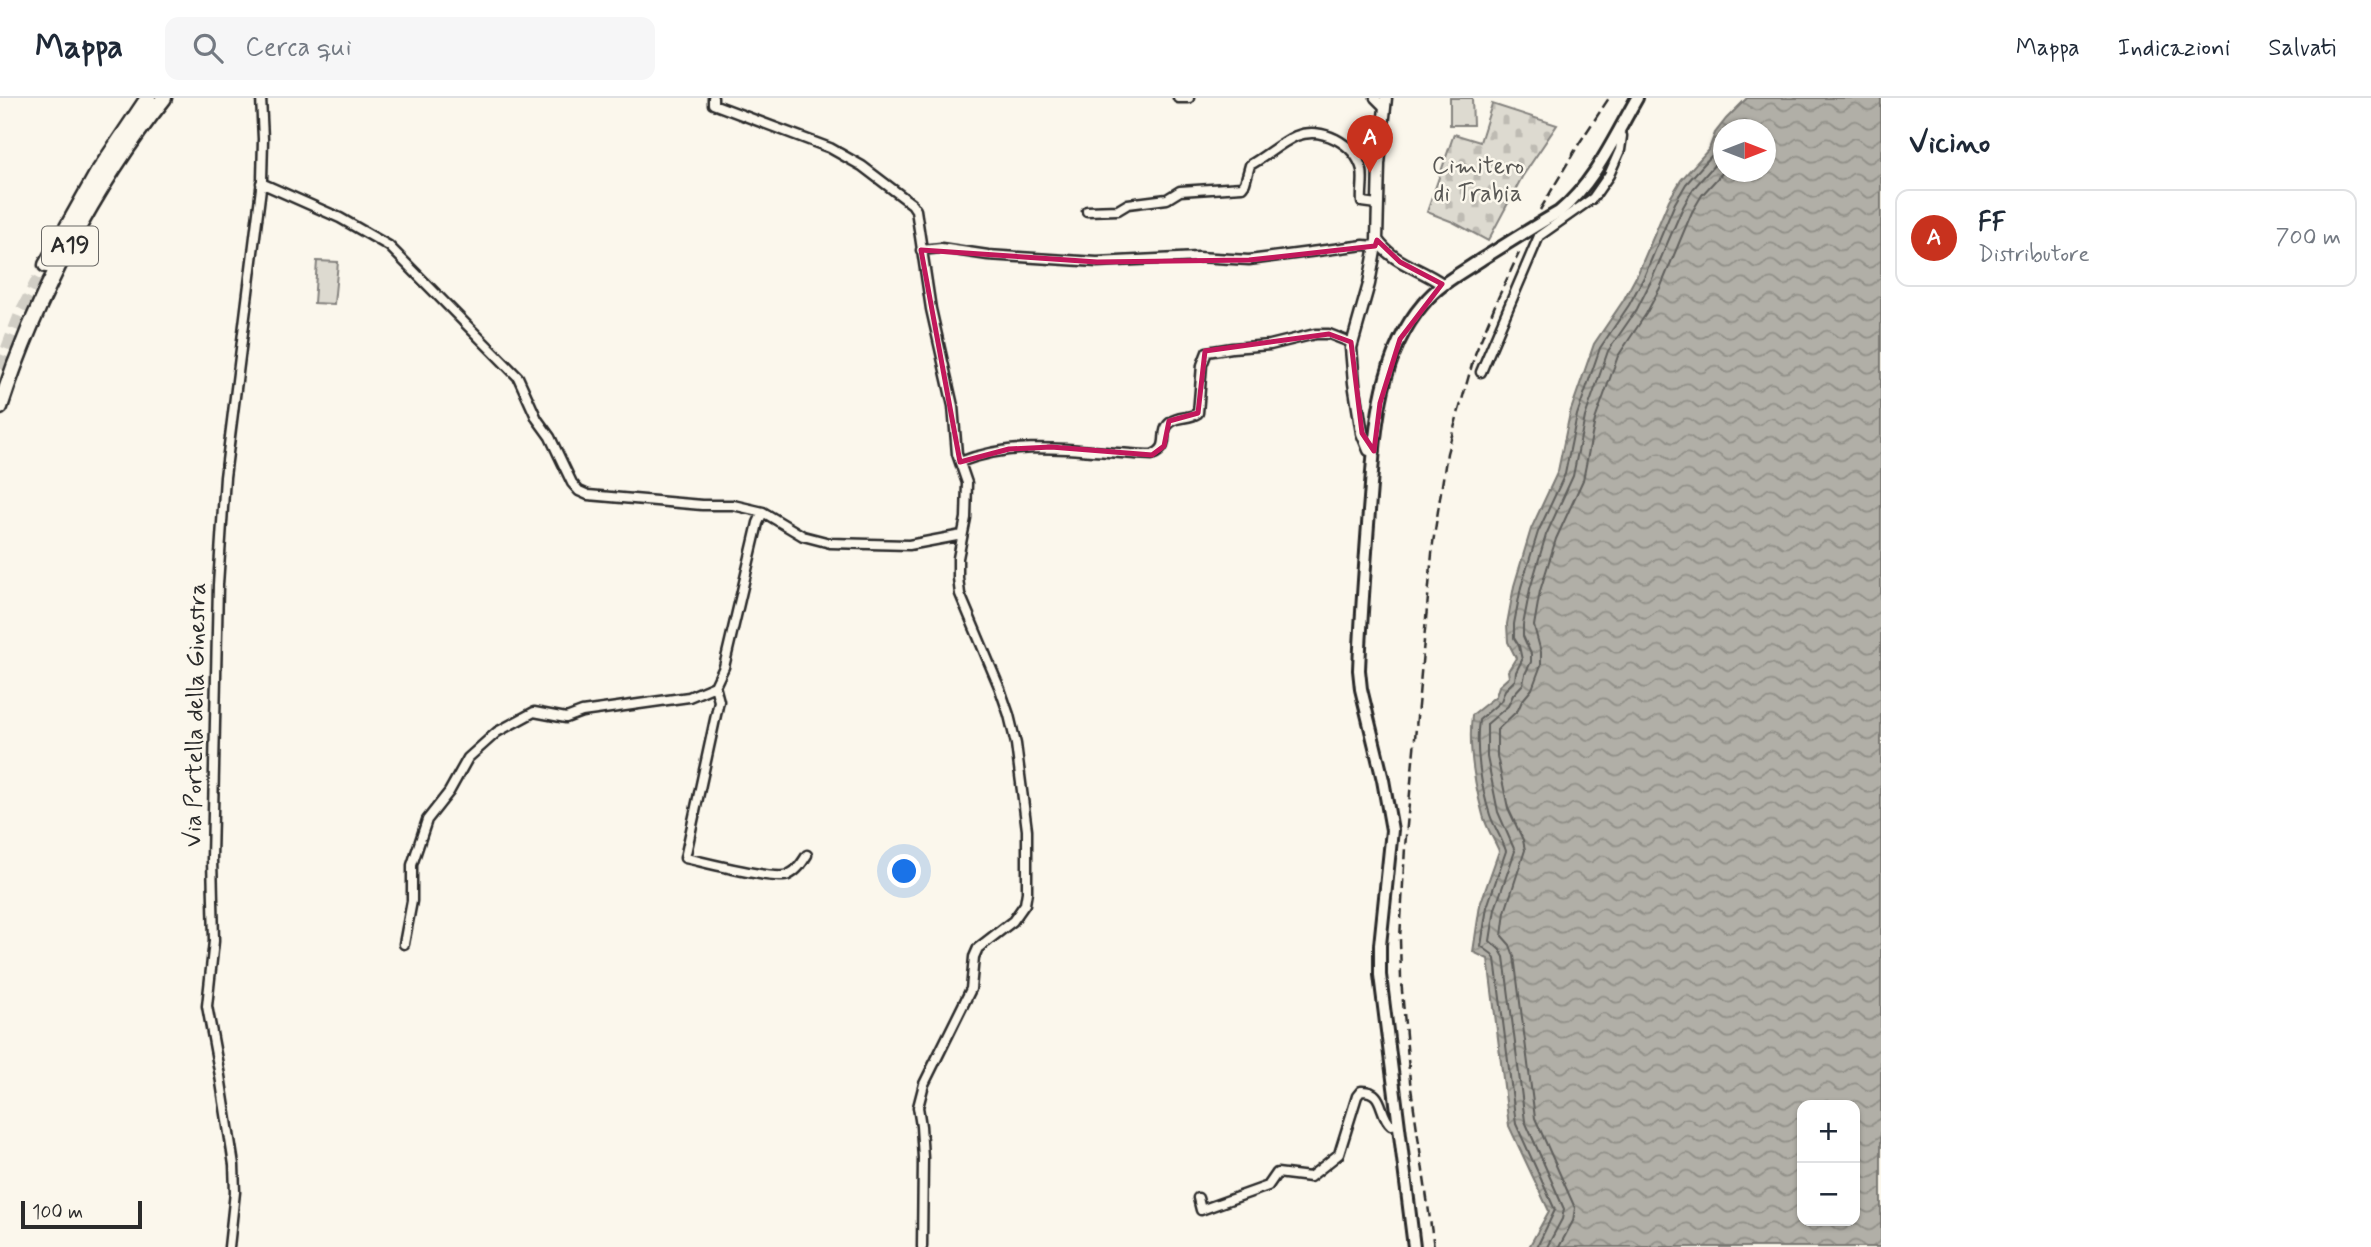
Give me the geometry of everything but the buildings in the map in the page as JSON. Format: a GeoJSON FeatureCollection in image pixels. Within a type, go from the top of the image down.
{"type":"FeatureCollection","features":[{"type":"Feature","properties":{"kind":"highway","name":"A19"},"geometry":{"type":"LineString","coordinates":[[46,265],[92,183],[148,98]]}},
{"type":"Feature","properties":{"kind":"highway","name":"A19"},"geometry":{"type":"LineString","coordinates":[[0,407],[48,289],[89,211],[164,98]]}},
{"type":"Feature","properties":{"kind":"main road"},"geometry":{"type":"LineString","coordinates":[[1414,1247],[1380,975],[1380,945],[1392,830],[1383,780],[1360,689],[1362,607],[1380,402],[1389,367],[1411,319],[1442,284],[1559,212],[1574,199],[1592,177],[1637,98]]}},
{"type":"Feature","properties":{"kind":"street","name":"Via Portella della Ginestra"},"geometry":{"type":"LineString","coordinates":[[229,1247],[235,1192],[234,1165],[206,1006],[214,941],[212,859],[218,585],[225,477],[261,183],[261,98]]}},
{"type":"Feature","properties":{"kind":"street"},"geometry":{"type":"LineString","coordinates":[[713,98],[713,104],[830,148],[862,166],[912,204],[916,210],[930,309],[953,407],[957,454],[967,483],[966,518],[958,578],[961,594],[1000,689],[1016,744],[1027,830],[1025,904],[1013,921],[978,948],[974,957],[971,989],[924,1084],[918,1107],[922,1126],[923,1158],[922,1247]]}},
{"type":"Feature","properties":{"kind":"street"},"geometry":{"type":"LineString","coordinates":[[1178,98],[1189,98]]}},
{"type":"Feature","properties":{"kind":"street"},"geometry":{"type":"LineString","coordinates":[[1374,451],[1369,450],[1362,433],[1354,383],[1352,343],[1369,284],[1376,243],[1386,103],[1375,98]]}},
{"type":"Feature","properties":{"kind":"street"},"geometry":{"type":"LineString","coordinates":[[1480,372],[1539,236],[1593,198],[1609,175],[1620,150],[1622,136],[1617,133]]}},
{"type":"Feature","properties":{"kind":"street"},"geometry":{"type":"LineString","coordinates":[[1087,211],[1118,210],[1128,204],[1167,199],[1180,191],[1242,187],[1250,165],[1295,137],[1320,134],[1342,142],[1353,153],[1362,170],[1362,202],[1377,204]]}},
{"type":"Feature","properties":{"kind":"street"},"geometry":{"type":"LineString","coordinates":[[261,183],[340,218],[389,246],[518,377],[537,419],[550,437],[572,484],[579,491],[588,495],[733,505],[763,512],[803,536],[830,543],[909,545],[962,535]]}},
{"type":"Feature","properties":{"kind":"street"},"geometry":{"type":"LineString","coordinates":[[921,250],[941,248],[988,255],[1097,262],[1198,257],[1249,260],[1376,243],[1400,262],[1442,284]]}},
{"type":"Feature","properties":{"kind":"street"},"geometry":{"type":"LineString","coordinates":[[960,462],[1009,449],[1051,447],[1152,455],[1159,453],[1164,446],[1164,432],[1168,424],[1198,413],[1202,365],[1207,352],[1270,345],[1315,334],[1329,334],[1352,343]]}},
{"type":"Feature","properties":{"kind":"street"},"geometry":{"type":"LineString","coordinates":[[763,512],[758,523],[724,667],[715,686],[719,701],[685,858],[771,876],[786,876],[798,868],[807,855]]}},
{"type":"Feature","properties":{"kind":"street"},"geometry":{"type":"LineString","coordinates":[[404,944],[412,901],[412,865],[427,820],[449,792],[468,758],[497,732],[534,712],[566,718],[582,712],[689,697],[715,686]]}},
{"type":"Feature","properties":{"kind":"street"},"geometry":{"type":"LineString","coordinates":[[1198,1198],[1201,1210],[1268,1186],[1277,1173],[1310,1177],[1339,1154],[1357,1096],[1361,1091],[1375,1094],[1382,1103],[1386,1121],[1391,1125],[1398,1124]]}},
{"type":"Feature","properties":{"kind":"highlighted area"},"geometry":{"type":"Polygon","coordinates":[[[1377,240],[1400,262],[1442,284],[1400,339],[1380,403],[1374,451],[1362,433],[1351,342],[1329,334],[1205,351],[1198,413],[1169,421],[1164,446],[1152,455],[1051,447],[1009,449],[960,462],[921,250],[1097,262],[1249,260],[1375,246],[1377,240]]]}},
{"type":"Feature","properties":{"kind":"green space"},"geometry":{"type":"Polygon","coordinates":[[[1450,98],[1472,98],[1473,125],[1450,125],[1450,98]]]}},
{"type":"Feature","properties":{"kind":"green space","name":"Cimitero di Trabia"},"geometry":{"type":"Polygon","coordinates":[[[1492,104],[1557,125],[1522,177],[1488,241],[1453,222],[1427,212],[1454,134],[1480,142],[1492,104]]]}},
{"type":"Feature","properties":{"kind":"green space"},"geometry":{"type":"Polygon","coordinates":[[[317,261],[338,262],[334,304],[314,303],[317,261]]]}},
{"type":"Feature","properties":{"kind":"water"},"geometry":{"type":"Polygon","coordinates":[[[1747,98],[1881,98],[1881,1247],[1529,1247],[1549,1211],[1509,1126],[1488,959],[1473,952],[1480,905],[1499,851],[1484,820],[1477,790],[1471,753],[1472,715],[1496,696],[1499,686],[1509,677],[1508,671],[1516,658],[1508,642],[1507,624],[1514,586],[1531,529],[1558,471],[1570,413],[1594,344],[1638,273],[1669,200],[1681,180],[1709,149],[1713,138],[1713,182],[1776,182],[1776,119],[1726,119],[1747,98]]]}},
{"type":"Feature","properties":{"kind":"tunnel"},"geometry":{"type":"LineString","coordinates":[[0,369],[22,312],[46,265]]}},
{"type":"Feature","properties":{"kind":"railway"},"geometry":{"type":"LineString","coordinates":[[1540,210],[1609,98]]}},
{"type":"Feature","properties":{"kind":"railway"},"geometry":{"type":"LineString","coordinates":[[1434,1247],[1410,1081],[1401,979],[1400,939],[1405,847],[1433,543],[1447,453],[1475,354],[1519,253]]}},
{"type":"Feature","properties":{"kind":"place","name":"FF"},"geometry":{"type":"Point","coordinates":[1370,173]}}]}
